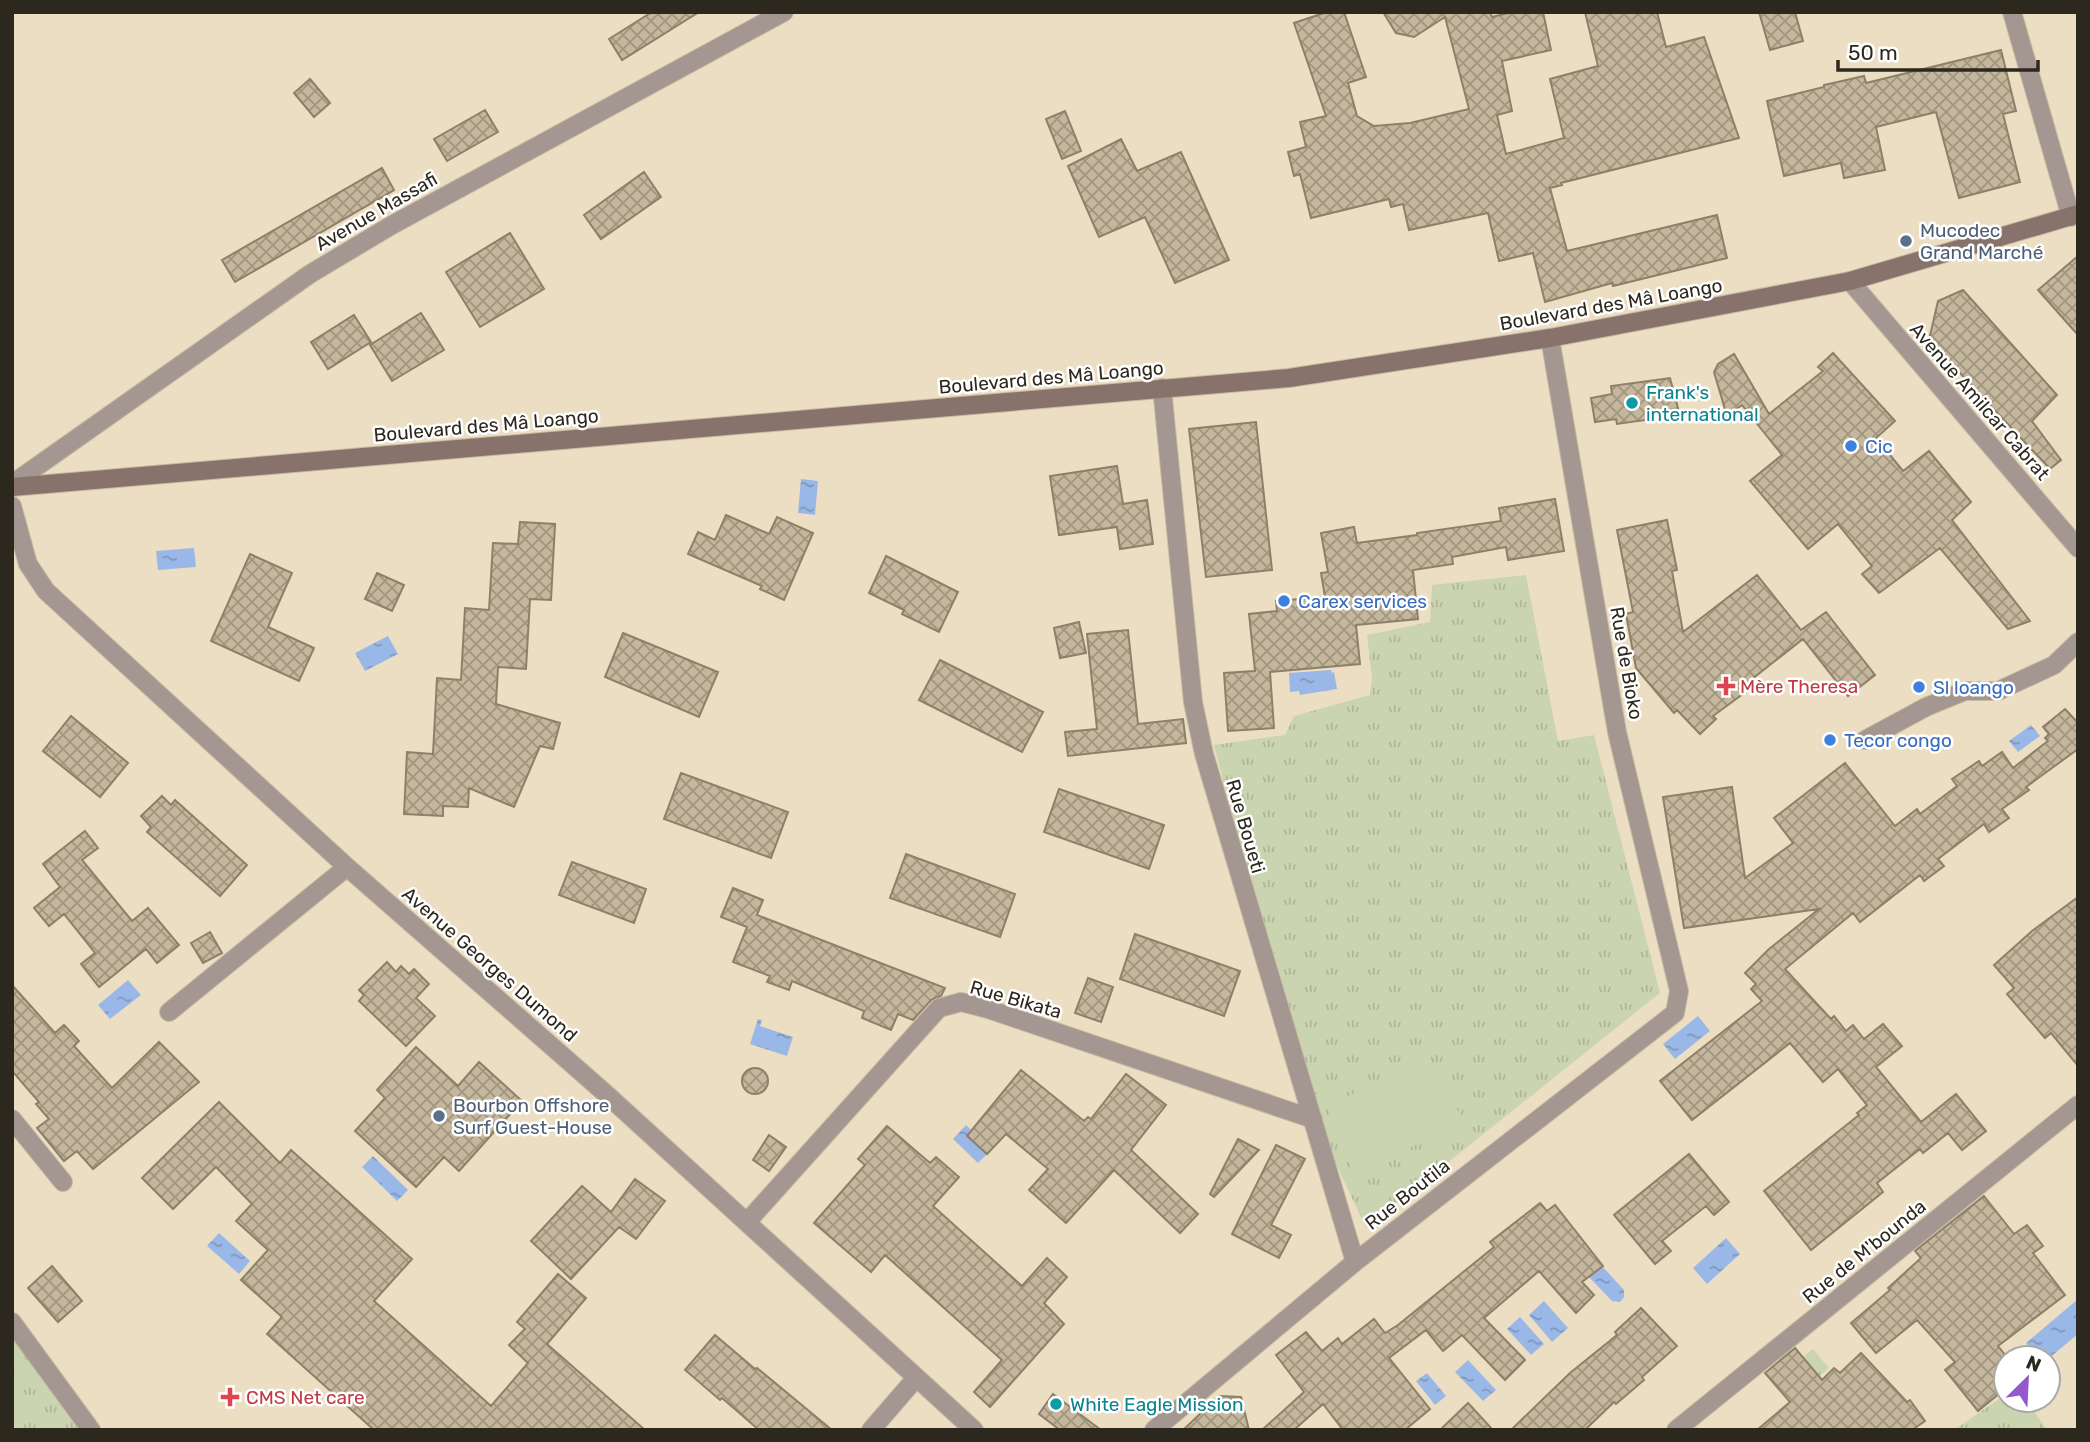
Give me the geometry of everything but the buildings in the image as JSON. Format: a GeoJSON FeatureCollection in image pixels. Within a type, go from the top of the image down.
{"type":"FeatureCollection","features":[{"type":"Feature","properties":{"kind":"street","name":"Avenue Massafi"},"geometry":{"type":"LineString","coordinates":[[12,485],[310,274],[393,225],[784,12]]}},
{"type":"Feature","properties":{"kind":"street"},"geometry":{"type":"LineString","coordinates":[[2012,12],[2074,216]]}},
{"type":"Feature","properties":{"kind":"street","name":"Boulevard des Mâ Loango"},"geometry":{"type":"LineString","coordinates":[[12,485],[1289,377],[1550,338],[1850,281],[2074,216]]}},
{"type":"Feature","properties":{"kind":"street","name":"Avenue Amilcar Cabrat"},"geometry":{"type":"LineString","coordinates":[[1850,281],[2078,548]]}},
{"type":"Feature","properties":{"kind":"street","name":"Rue de Bioko"},"geometry":{"type":"LineString","coordinates":[[1550,338],[1617,732],[1679,991]]}},
{"type":"Feature","properties":{"kind":"street","name":"Rue Boueti"},"geometry":{"type":"LineString","coordinates":[[1162,388],[1193,702],[1201,741],[1354,1262]]}},
{"type":"Feature","properties":{"kind":"street","name":"Avenue Georges Dumond"},"geometry":{"type":"LineString","coordinates":[[12,506],[28,564],[46,591],[347,867],[605,1093],[974,1430]]}},
{"type":"Feature","properties":{"kind":"street"},"geometry":{"type":"LineString","coordinates":[[1865,740],[1926,707],[1965,691],[1998,691],[2054,664],[2078,642]]}},
{"type":"Feature","properties":{"kind":"street"},"geometry":{"type":"LineString","coordinates":[[169,1012],[347,867]]}},
{"type":"Feature","properties":{"kind":"street","name":"Rue Boutila"},"geometry":{"type":"LineString","coordinates":[[1154,1430],[1354,1262],[1675,1013],[1679,991]]}},
{"type":"Feature","properties":{"kind":"street","name":"Rue Bikata"},"geometry":{"type":"LineString","coordinates":[[747,1222],[939,1008],[961,1002],[1313,1119]]}},
{"type":"Feature","properties":{"kind":"street","name":"Rue de M'bounda"},"geometry":{"type":"LineString","coordinates":[[1676,1430],[2078,1105]]}},
{"type":"Feature","properties":{"kind":"street"},"geometry":{"type":"LineString","coordinates":[[12,1119],[63,1182]]}},
{"type":"Feature","properties":{"kind":"street"},"geometry":{"type":"LineString","coordinates":[[12,1322],[91,1430]]}},
{"type":"Feature","properties":{"kind":"street"},"geometry":{"type":"LineString","coordinates":[[871,1430],[916,1378]]}},
{"type":"Feature","properties":{"kind":"green space"},"geometry":{"type":"Polygon","coordinates":[[[1526,575],[1558,741],[1594,735],[1660,993],[1366,1228],[1307,1102],[1214,745],[1285,735],[1294,716],[1370,695],[1372,677],[1367,635],[1430,622],[1432,585],[1526,575]]]}},
{"type":"Feature","properties":{"kind":"green space"},"geometry":{"type":"Polygon","coordinates":[[[1439,1062],[1464,1127],[1352,1169],[1327,1104],[1439,1062]]]}},
{"type":"Feature","properties":{"kind":"green space"},"geometry":{"type":"Polygon","coordinates":[[[12,1322],[84,1430],[12,1430],[12,1322]]]}},
{"type":"Feature","properties":{"kind":"green space"},"geometry":{"type":"Polygon","coordinates":[[[1813,1349],[1829,1368],[1805,1388],[1789,1368],[1813,1349]]]}},
{"type":"Feature","properties":{"kind":"green space"},"geometry":{"type":"Polygon","coordinates":[[[1992,1404],[1992,1414],[2036,1414],[2047,1430],[1954,1430],[1992,1404]]]}},
{"type":"Feature","properties":{"kind":"water"},"geometry":{"type":"Polygon","coordinates":[[[801,479],[818,481],[815,515],[798,513],[801,479]]]}},
{"type":"Feature","properties":{"kind":"water"},"geometry":{"type":"Polygon","coordinates":[[[194,548],[196,567],[158,570],[156,551],[194,548]]]}},
{"type":"Feature","properties":{"kind":"water"},"geometry":{"type":"Polygon","coordinates":[[[388,636],[398,654],[365,671],[355,653],[388,636]]]}},
{"type":"Feature","properties":{"kind":"water"},"geometry":{"type":"Polygon","coordinates":[[[1334,672],[1337,689],[1300,695],[1299,691],[1290,692],[1289,673],[1334,672]]]}},
{"type":"Feature","properties":{"kind":"water"},"geometry":{"type":"Polygon","coordinates":[[[2031,725],[2040,736],[2018,752],[2009,741],[2031,725]]]}},
{"type":"Feature","properties":{"kind":"water"},"geometry":{"type":"Polygon","coordinates":[[[128,980],[141,995],[110,1019],[98,1005],[128,980]]]}},
{"type":"Feature","properties":{"kind":"water"},"geometry":{"type":"Polygon","coordinates":[[[1698,1016],[1710,1031],[1675,1059],[1663,1044],[1698,1016]]]}},
{"type":"Feature","properties":{"kind":"water"},"geometry":{"type":"Polygon","coordinates":[[[758,1019],[762,1020],[760,1026],[793,1037],[787,1056],[750,1044],[758,1019]]]}},
{"type":"Feature","properties":{"kind":"water"},"geometry":{"type":"Polygon","coordinates":[[[966,1125],[991,1150],[978,1163],[953,1139],[966,1125]]]}},
{"type":"Feature","properties":{"kind":"water"},"geometry":{"type":"Polygon","coordinates":[[[373,1156],[408,1190],[397,1201],[362,1167],[373,1156]]]}},
{"type":"Feature","properties":{"kind":"water"},"geometry":{"type":"Polygon","coordinates":[[[219,1233],[250,1261],[239,1274],[207,1246],[219,1233]]]}},
{"type":"Feature","properties":{"kind":"water"},"geometry":{"type":"Polygon","coordinates":[[[1726,1238],[1740,1254],[1707,1284],[1693,1268],[1726,1238]]]}},
{"type":"Feature","properties":{"kind":"water"},"geometry":{"type":"Polygon","coordinates":[[[1602,1266],[1624,1290],[1624,1297],[1620,1302],[1612,1301],[1589,1277],[1602,1266]]]}},
{"type":"Feature","properties":{"kind":"water"},"geometry":{"type":"Polygon","coordinates":[[[2078,1299],[2078,1334],[2062,1347],[2062,1344],[2026,1343],[2078,1299]]]}},
{"type":"Feature","properties":{"kind":"water"},"geometry":{"type":"Polygon","coordinates":[[[1544,1301],[1568,1328],[1552,1342],[1529,1315],[1544,1301]]]}},
{"type":"Feature","properties":{"kind":"water"},"geometry":{"type":"Polygon","coordinates":[[[1520,1317],[1544,1344],[1531,1355],[1507,1329],[1520,1317]]]}},
{"type":"Feature","properties":{"kind":"water"},"geometry":{"type":"Polygon","coordinates":[[[1468,1360],[1496,1390],[1483,1401],[1455,1372],[1468,1360]]]}},
{"type":"Feature","properties":{"kind":"water"},"geometry":{"type":"Polygon","coordinates":[[[1427,1373],[1446,1396],[1435,1405],[1416,1381],[1427,1373]]]}},
{"type":"Feature","properties":{"kind":"place","name":"Mucodec Grand Marché"},"geometry":{"type":"Point","coordinates":[1906,241]}},
{"type":"Feature","properties":{"kind":"place","name":"Frank's international"},"geometry":{"type":"Point","coordinates":[1632,403]}},
{"type":"Feature","properties":{"kind":"place","name":"Cic"},"geometry":{"type":"Point","coordinates":[1851,446]}},
{"type":"Feature","properties":{"kind":"place","name":"Carex services"},"geometry":{"type":"Point","coordinates":[1284,601]}},
{"type":"Feature","properties":{"kind":"place","name":"Mère Theresa"},"geometry":{"type":"Point","coordinates":[1726,686]}},
{"type":"Feature","properties":{"kind":"place","name":"Sl loango"},"geometry":{"type":"Point","coordinates":[1919,687]}},
{"type":"Feature","properties":{"kind":"place","name":"Tecor congo"},"geometry":{"type":"Point","coordinates":[1830,740]}},
{"type":"Feature","properties":{"kind":"place","name":"Bourbon Offshore Surf Guest-House"},"geometry":{"type":"Point","coordinates":[439,1116]}},
{"type":"Feature","properties":{"kind":"place","name":"CMS Net care"},"geometry":{"type":"Point","coordinates":[230,1397]}},
{"type":"Feature","properties":{"kind":"place","name":"White Eagle Mission"},"geometry":{"type":"Point","coordinates":[1056,1404]}}]}
